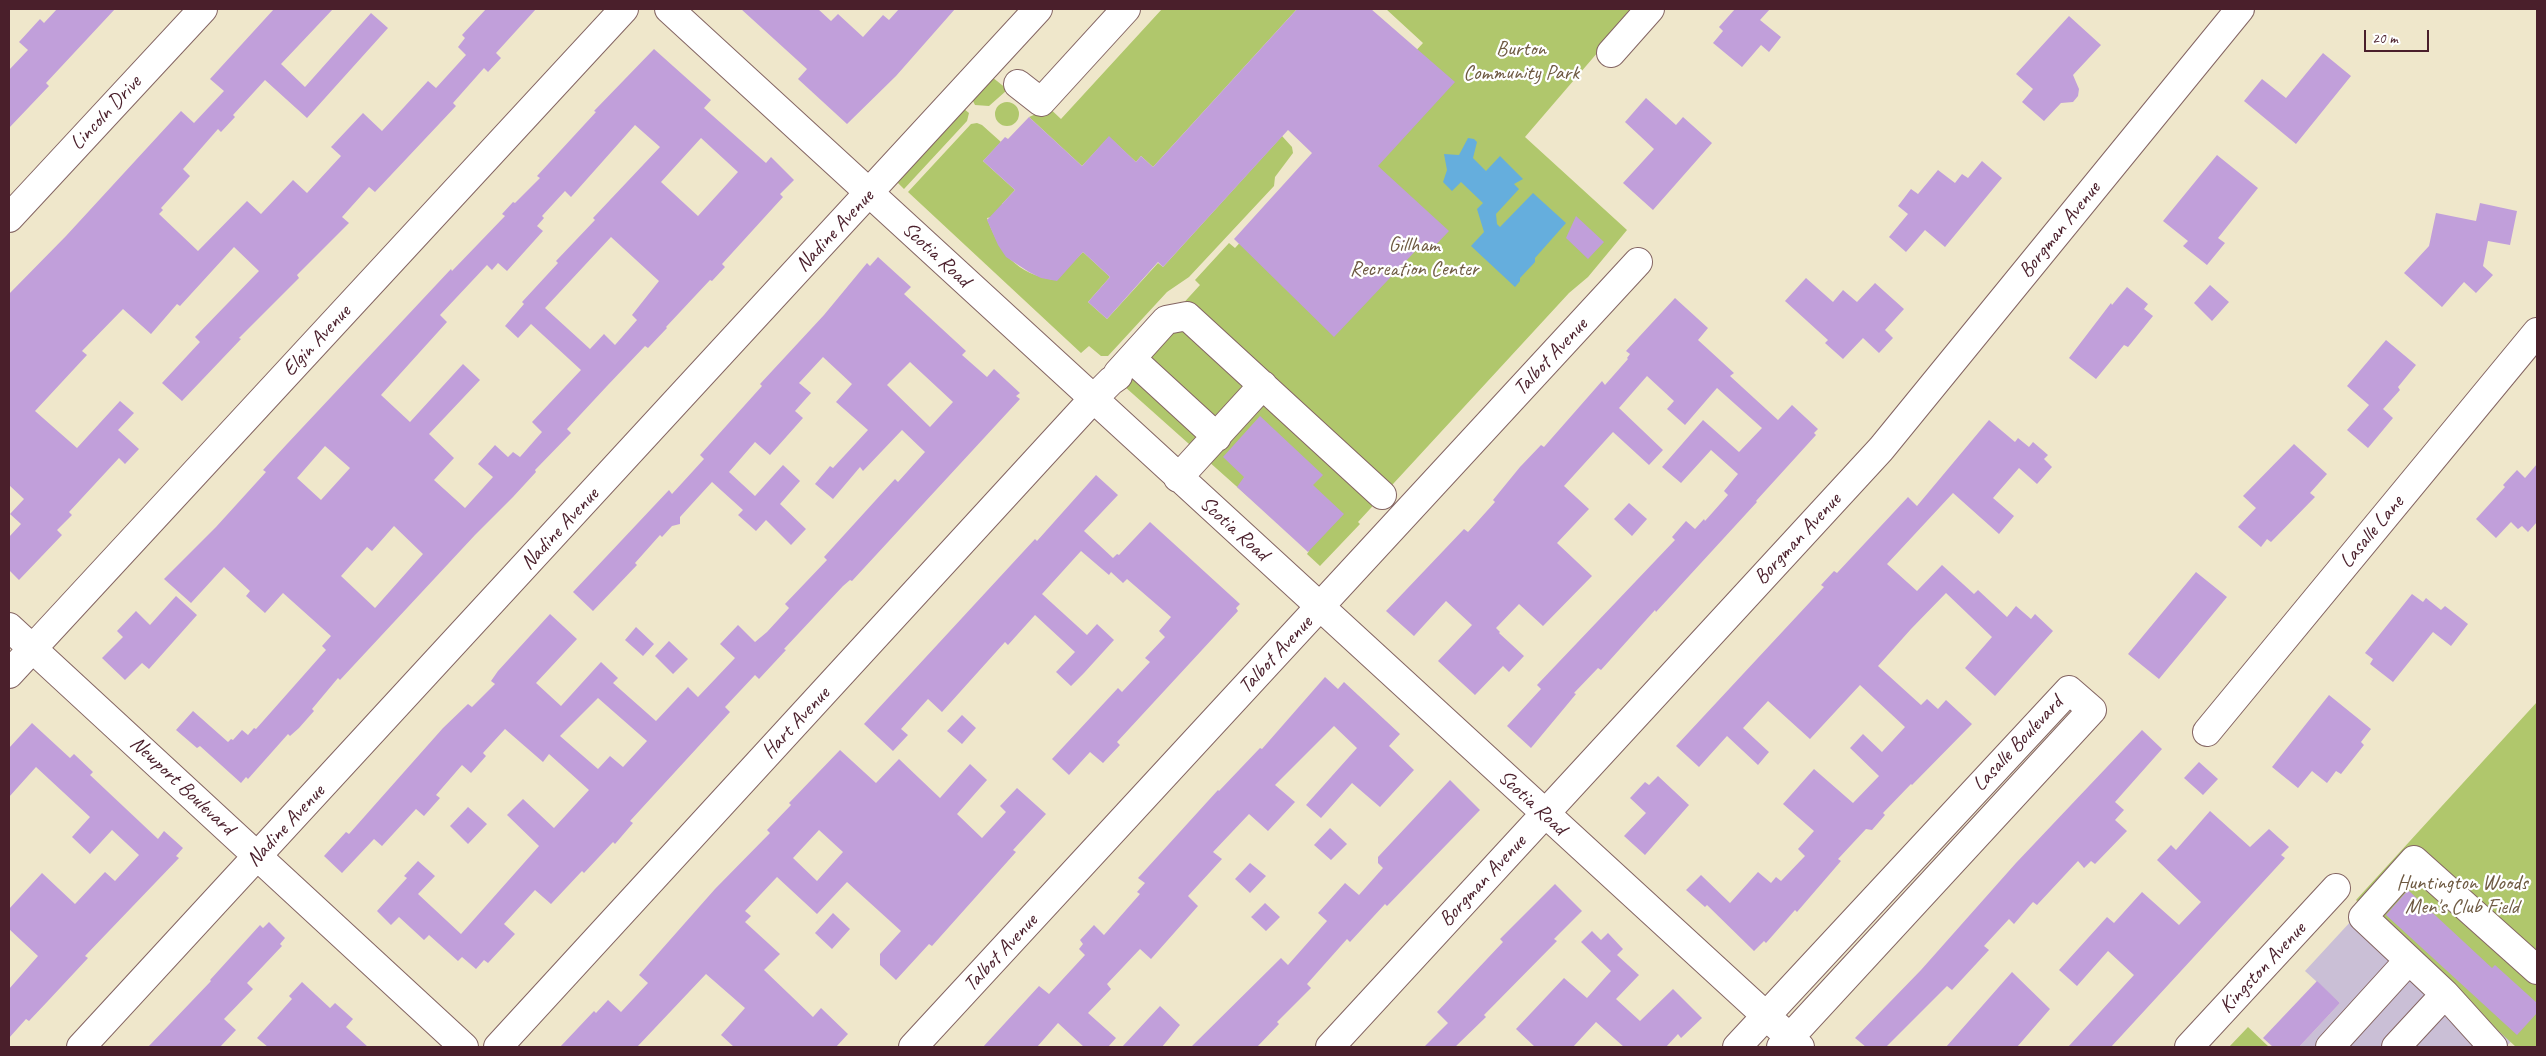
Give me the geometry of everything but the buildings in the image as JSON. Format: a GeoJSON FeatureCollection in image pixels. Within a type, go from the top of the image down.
{"type":"FeatureCollection","features":[{"type":"Feature","properties":{"kind":"street","name":"Lincoln Drive"},"geometry":{"type":"LineString","coordinates":[[9,218],[203,9]]}},
{"type":"Feature","properties":{"kind":"street","name":"Elgin Avenue"},"geometry":{"type":"LineString","coordinates":[[9,674],[624,9]]}},
{"type":"Feature","properties":{"kind":"street","name":"Scotia Road"},"geometry":{"type":"LineString","coordinates":[[669,9],[1766,1016],[1790,1044]]}},
{"type":"Feature","properties":{"kind":"street","name":"Nadine Avenue"},"geometry":{"type":"LineString","coordinates":[[81,1047],[1038,9]]}},
{"type":"Feature","properties":{"kind":"street"},"geometry":{"type":"LineString","coordinates":[[1018,84],[1041,102],[1126,9]]}},
{"type":"Feature","properties":{"kind":"street"},"geometry":{"type":"LineString","coordinates":[[1611,54],[1650,9]]}},
{"type":"Feature","properties":{"kind":"street","name":"Borgman Avenue"},"geometry":{"type":"LineString","coordinates":[[1330,1047],[1881,449],[2240,9]]}},
{"type":"Feature","properties":{"kind":"street","name":"Talbot Avenue"},"geometry":{"type":"LineString","coordinates":[[913,1047],[1638,262]]}},
{"type":"Feature","properties":{"kind":"street","name":"Hart Avenue"},"geometry":{"type":"LineString","coordinates":[[498,1047],[1093,399],[1118,376],[1118,373],[1166,320],[1187,316],[1264,385]]}},
{"type":"Feature","properties":{"kind":"street","name":"Lasalle Lane"},"geometry":{"type":"LineString","coordinates":[[2207,732],[2537,332]]}},
{"type":"Feature","properties":{"kind":"street"},"geometry":{"type":"LineString","coordinates":[[1132,359],[1217,438]]}},
{"type":"Feature","properties":{"kind":"street"},"geometry":{"type":"LineString","coordinates":[[1178,478],[1264,385],[1382,495]]}},
{"type":"Feature","properties":{"kind":"street","name":"Newport Boulevard"},"geometry":{"type":"LineString","coordinates":[[9,627],[464,1047]]}},
{"type":"Feature","properties":{"kind":"street","name":"Lasalle Boulevard"},"geometry":{"type":"LineString","coordinates":[[1737,1047],[2069,690],[2092,710],[1790,1044]]}},
{"type":"Feature","properties":{"kind":"street"},"geometry":{"type":"LineString","coordinates":[[2494,1047],[2445,994],[2363,917],[2414,860],[2537,970]]}},
{"type":"Feature","properties":{"kind":"street","name":"Kingston Avenue"},"geometry":{"type":"LineString","coordinates":[[2189,1047],[2336,888]]}},
{"type":"Feature","properties":{"kind":"street"},"geometry":{"type":"LineString","coordinates":[[2330,1047],[2409,960]]}},
{"type":"Feature","properties":{"kind":"street"},"geometry":{"type":"LineString","coordinates":[[2396,1047],[2445,994]]}},
{"type":"Feature","properties":{"kind":"shaded area"},"geometry":{"type":"Polygon","coordinates":[[[2364,907],[2517,1035],[2506,1047],[2299,1047],[2340,1003],[2305,971],[2364,907]]]}},
{"type":"Feature","properties":{"kind":"green space"},"geometry":{"type":"Polygon","coordinates":[[[1162,9],[1297,9],[1153,167],[1141,156],[1136,162],[1109,137],[1082,166],[1029,117],[1036,114],[1045,104],[1061,119],[1162,9]]]}},
{"type":"Feature","properties":{"kind":"green space","name":"Gillham Recreation Center"},"geometry":{"type":"Polygon","coordinates":[[[1386,9],[1635,9],[1525,137],[1627,230],[1588,277],[1569,293],[1358,522],[1360,524],[1320,566],[1307,554],[1309,551],[1115,378],[1200,285],[1195,280],[1229,243],[1235,248],[1423,43],[1386,9]]]}},
{"type":"Feature","properties":{"kind":"green space"},"geometry":{"type":"Polygon","coordinates":[[[992,77],[1007,89],[1006,91],[989,106],[975,105],[972,99],[992,77]]]}},
{"type":"Feature","properties":{"kind":"green space"},"geometry":{"type":"Polygon","coordinates":[[[1007,102],[1016,105],[1019,114],[1016,123],[1007,126],[998,123],[995,114],[998,105],[1007,102]]]}},
{"type":"Feature","properties":{"kind":"green space"},"geometry":{"type":"Polygon","coordinates":[[[964,109],[969,113],[967,121],[904,189],[897,182],[964,109]]]}},
{"type":"Feature","properties":{"kind":"green space"},"geometry":{"type":"Polygon","coordinates":[[[977,123],[982,125],[1001,142],[983,161],[1015,190],[1002,204],[1006,214],[987,218],[998,242],[1011,260],[1020,267],[1030,273],[1055,280],[1083,252],[1110,277],[1088,302],[1107,319],[1158,263],[1163,267],[1282,136],[1292,147],[1293,153],[1275,177],[1274,186],[1189,277],[1167,292],[1108,356],[1101,356],[1089,346],[1081,353],[908,192],[971,124],[977,123]]]}},
{"type":"Feature","properties":{"kind":"green space","name":"Huntington Woods Men's Club Field"},"geometry":{"type":"Polygon","coordinates":[[[2537,702],[2537,1047],[2516,1047],[2356,900],[2537,702]]]}},
{"type":"Feature","properties":{"kind":"green space"},"geometry":{"type":"Polygon","coordinates":[[[2248,1027],[2269,1047],[2229,1047],[2248,1027]]]}},
{"type":"Feature","properties":{"kind":"water"},"geometry":{"type":"Polygon","coordinates":[[[1468,138],[1474,139],[1477,142],[1473,158],[1486,171],[1500,156],[1523,179],[1514,184],[1519,189],[1496,214],[1497,224],[1500,227],[1533,193],[1566,223],[1535,258],[1535,262],[1520,278],[1515,287],[1471,246],[1484,232],[1477,209],[1483,203],[1461,182],[1452,191],[1443,182],[1447,170],[1444,154],[1459,155],[1468,138]]]}},
{"type":"Feature","properties":{"kind":"park label","name":"Burton Community Park"},"geometry":{"type":"Point","coordinates":[1521,61]}}]}
